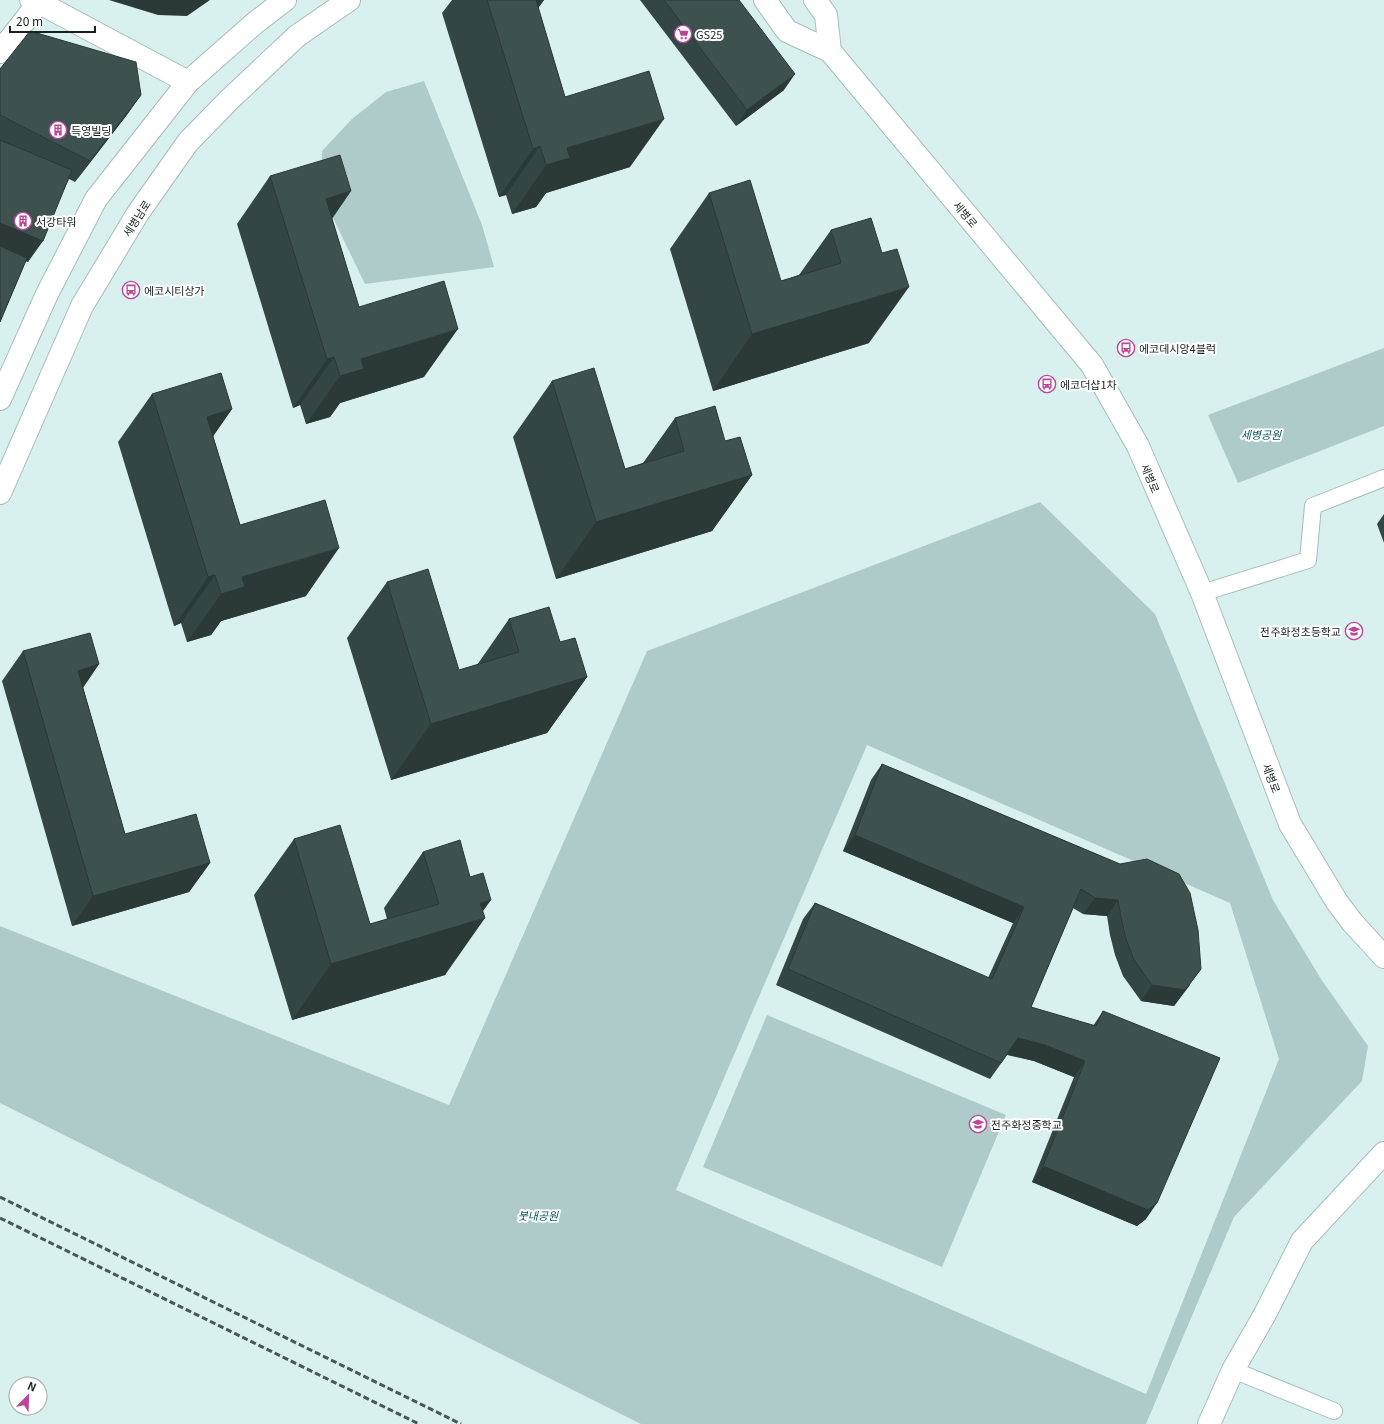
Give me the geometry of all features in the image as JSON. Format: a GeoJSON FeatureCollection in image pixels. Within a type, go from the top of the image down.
{"type":"FeatureCollection","features":[{"type":"Feature","properties":{"kind":"street"},"geometry":{"type":"LineString","coordinates":[[0,399],[47,294],[96,199],[188,82],[255,23],[285,0]]}},
{"type":"Feature","properties":{"kind":"street","name":"세병남로"},"geometry":{"type":"LineString","coordinates":[[0,493],[5,468],[82,306],[138,213],[188,142],[229,100],[297,36],[349,0]]}},
{"type":"Feature","properties":{"kind":"street","name":"세병로"},"geometry":{"type":"LineString","coordinates":[[765,0],[787,31],[830,51],[1092,365],[1138,446],[1202,593],[1290,824],[1337,902],[1352,922],[1384,957]]}},
{"type":"Feature","properties":{"kind":"street"},"geometry":{"type":"LineString","coordinates":[[814,0],[826,15],[830,51]]}},
{"type":"Feature","properties":{"kind":"street"},"geometry":{"type":"LineString","coordinates":[[0,52],[37,1],[188,82]]}},
{"type":"Feature","properties":{"kind":"street"},"geometry":{"type":"LineString","coordinates":[[1209,1424],[1233,1370],[1265,1314],[1302,1241],[1384,1153]]}},
{"type":"Feature","properties":{"kind":"lane"},"geometry":{"type":"LineString","coordinates":[[1202,593],[1308,560],[1313,506],[1384,478]]}},
{"type":"Feature","properties":{"kind":"lane"},"geometry":{"type":"LineString","coordinates":[[1233,1370],[1334,1411]]}},
{"type":"Feature","properties":{"kind":"green space"},"geometry":{"type":"Polygon","coordinates":[[[424,81],[482,225],[494,267],[365,284],[320,191],[322,151],[352,119],[386,92],[424,81]]]}},
{"type":"Feature","properties":{"kind":"green space","name":"세병공원"},"geometry":{"type":"Polygon","coordinates":[[[1384,348],[1384,426],[1238,483],[1208,415],[1384,348]]]}},
{"type":"Feature","properties":{"kind":"green space","name":"붓내공원"},"geometry":{"type":"Polygon","coordinates":[[[1040,502],[1155,614],[1273,900],[1321,979],[1368,1046],[1362,1081],[1234,1217],[1146,1424],[641,1424],[0,1103],[0,926],[449,1105],[647,651],[1040,502]],[[867,745],[676,1190],[1146,1394],[1279,1059],[1230,903],[867,745]]]}},
{"type":"Feature","properties":{"kind":"green space"},"geometry":{"type":"Polygon","coordinates":[[[767,1015],[1006,1115],[942,1267],[703,1167],[767,1015]]]}},
{"type":"Feature","properties":{"kind":"building"},"geometry":{"type":"Polygon","coordinates":[[[487,0],[536,0],[565,97],[649,71],[664,119],[567,148],[570,158],[546,165],[540,146],[533,149],[487,0]]]}},
{"type":"Feature","properties":{"kind":"building"},"geometry":{"type":"Polygon","coordinates":[[[664,0],[739,0],[795,74],[747,110],[664,0]]]}},
{"type":"Feature","properties":{"kind":"building","name":"득영빌딩"},"geometry":{"type":"Polygon","coordinates":[[[30,31],[136,62],[141,95],[90,161],[0,115],[0,69],[30,31]]]}},
{"type":"Feature","properties":{"kind":"building"},"geometry":{"type":"Polygon","coordinates":[[[0,140],[72,170],[43,241],[0,223],[0,140]]]}},
{"type":"Feature","properties":{"kind":"building"},"geometry":{"type":"Polygon","coordinates":[[[340,155],[351,191],[326,199],[359,307],[444,281],[458,329],[361,359],[364,369],[340,376],[334,357],[327,359],[270,176],[340,155]]]}},
{"type":"Feature","properties":{"kind":"building"},"geometry":{"type":"Polygon","coordinates":[[[750,180],[781,281],[841,263],[831,230],[871,218],[882,253],[897,249],[909,287],[752,334],[709,193],[750,180]]]}},
{"type":"Feature","properties":{"kind":"building"},"geometry":{"type":"Polygon","coordinates":[[[0,246],[27,258],[0,322],[0,246]]]}},
{"type":"Feature","properties":{"kind":"building"},"geometry":{"type":"Polygon","coordinates":[[[594,368],[625,469],[684,451],[675,418],[715,406],[725,441],[740,437],[752,475],[596,522],[552,381],[594,368]]]}},
{"type":"Feature","properties":{"kind":"building"},"geometry":{"type":"Polygon","coordinates":[[[221,373],[232,409],[207,417],[240,525],[325,500],[339,548],[242,577],[245,587],[221,594],[215,575],[208,577],[152,394],[221,373]]]}},
{"type":"Feature","properties":{"kind":"building"},"geometry":{"type":"Polygon","coordinates":[[[428,569],[459,670],[519,652],[509,619],[549,607],[560,642],[575,638],[587,677],[431,724],[387,582],[428,569]]]}},
{"type":"Feature","properties":{"kind":"building"},"geometry":{"type":"Polygon","coordinates":[[[90,633],[99,664],[78,671],[125,834],[196,814],[210,863],[93,896],[23,651],[90,633]]]}},
{"type":"Feature","properties":{"kind":"building"},"geometry":{"type":"Polygon","coordinates":[[[882,764],[1120,864],[1147,859],[1179,874],[1190,893],[1198,930],[1201,969],[1185,990],[1152,985],[1134,960],[1126,939],[1118,900],[1095,898],[1081,889],[1031,1007],[1096,1026],[1103,1011],[1220,1058],[1157,1203],[1148,1210],[1043,1166],[1085,1061],[1045,1045],[1018,1038],[1001,1063],[788,969],[815,903],[992,979],[1024,907],[855,835],[882,764]]]}},
{"type":"Feature","properties":{"kind":"building"},"geometry":{"type":"Polygon","coordinates":[[[340,825],[370,924],[439,904],[423,852],[460,840],[470,877],[483,873],[491,900],[480,903],[485,918],[331,964],[294,839],[340,825]]]}},
{"type":"Feature","properties":{"kind":"railway"},"geometry":{"type":"LineString","coordinates":[[0,1197],[461,1424]]}},
{"type":"Feature","properties":{"kind":"railway"},"geometry":{"type":"LineString","coordinates":[[0,1218],[419,1424]]}},
{"type":"Feature","properties":{"kind":"place","name":"GS25"},"geometry":{"type":"Point","coordinates":[683,34]}},
{"type":"Feature","properties":{"kind":"place","name":"득영빌딩"},"geometry":{"type":"Point","coordinates":[58,130]}},
{"type":"Feature","properties":{"kind":"place","name":"서강타워"},"geometry":{"type":"Point","coordinates":[23,221]}},
{"type":"Feature","properties":{"kind":"place","name":"에코시티상가"},"geometry":{"type":"Point","coordinates":[131,290]}},
{"type":"Feature","properties":{"kind":"place","name":"에코데시앙4블럭"},"geometry":{"type":"Point","coordinates":[1126,348]}},
{"type":"Feature","properties":{"kind":"place","name":"에코더샵1차"},"geometry":{"type":"Point","coordinates":[1047,384]}},
{"type":"Feature","properties":{"kind":"place","name":"전주화정초등학교"},"geometry":{"type":"Point","coordinates":[1354,631]}},
{"type":"Feature","properties":{"kind":"place","name":"전주화정중학교"},"geometry":{"type":"Point","coordinates":[978,1124]}}]}
